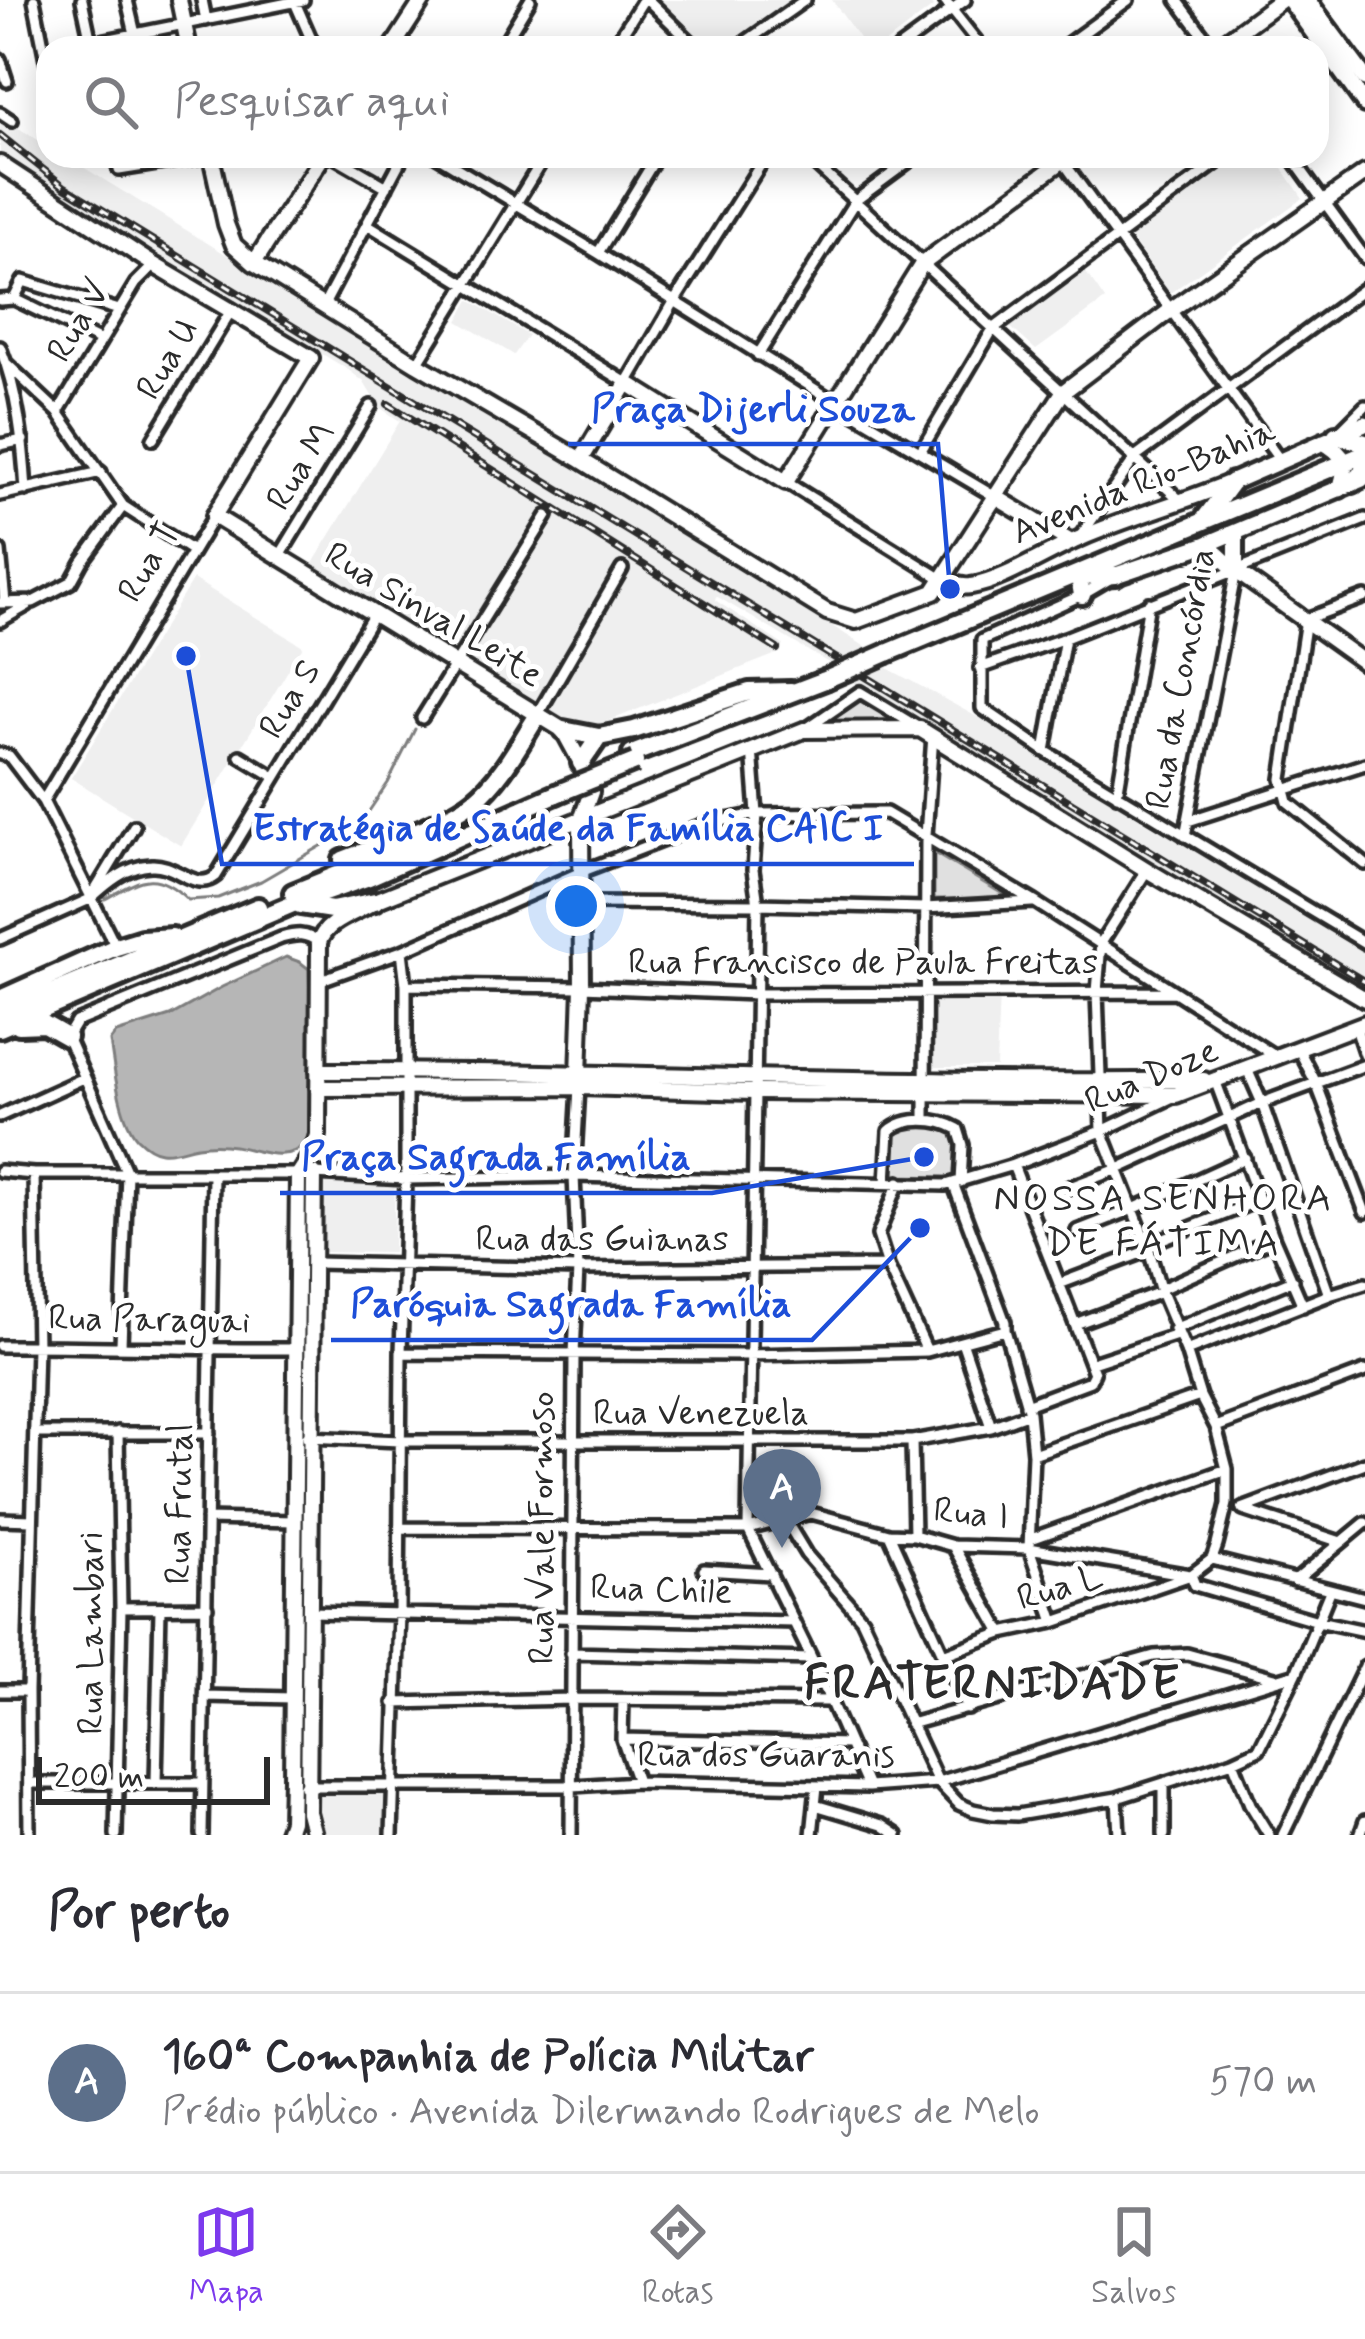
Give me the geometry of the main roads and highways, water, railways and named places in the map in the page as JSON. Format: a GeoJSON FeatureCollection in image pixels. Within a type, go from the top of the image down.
{"type":"FeatureCollection","features":[{"type":"Feature","properties":{"kind":"highway"},"geometry":{"type":"LineString","coordinates":[[1329,439],[1365,442]]}},
{"type":"Feature","properties":{"kind":"highway"},"geometry":{"type":"LineString","coordinates":[[563,730],[598,736],[634,730],[749,692],[795,691],[1076,583],[1201,523],[1365,454]]}},
{"type":"Feature","properties":{"kind":"highway"},"geometry":{"type":"LineString","coordinates":[[1352,483],[1365,468]]}},
{"type":"Feature","properties":{"kind":"highway"},"geometry":{"type":"LineString","coordinates":[[1201,523],[1239,479]]}},
{"type":"Feature","properties":{"kind":"highway"},"geometry":{"type":"LineString","coordinates":[[1076,583],[1116,575]]}},
{"type":"Feature","properties":{"kind":"highway"},"geometry":{"type":"LineString","coordinates":[[0,1028],[554,790],[796,698],[795,691]]}},
{"type":"Feature","properties":{"kind":"highway"},"geometry":{"type":"LineString","coordinates":[[287,901],[325,868],[472,802],[493,782],[538,715]]}},
{"type":"Feature","properties":{"kind":"highway"},"geometry":{"type":"LineString","coordinates":[[581,763],[598,736]]}},
{"type":"Feature","properties":{"kind":"highway"},"geometry":{"type":"LineString","coordinates":[[0,1015],[191,934],[369,877],[554,790]]}},
{"type":"Feature","properties":{"kind":"highway"},"geometry":{"type":"LineString","coordinates":[[287,901],[332,910],[376,901],[362,892],[369,877]]}},
{"type":"Feature","properties":{"kind":"highway"},"geometry":{"type":"LineString","coordinates":[[0,999],[116,946],[191,934]]}},
{"type":"Feature","properties":{"kind":"highway"},"geometry":{"type":"LineString","coordinates":[[0,1028],[44,1024],[68,1037]]}},
{"type":"Feature","properties":{"kind":"main road"},"geometry":{"type":"LineString","coordinates":[[1285,0],[1313,36]]}},
{"type":"Feature","properties":{"kind":"main road"},"geometry":{"type":"LineString","coordinates":[[1307,0],[1365,78]]}},
{"type":"Feature","properties":{"kind":"main road"},"geometry":{"type":"LineString","coordinates":[[1329,57],[1365,104]]}},
{"type":"Feature","properties":{"kind":"main road","name":"Avenida Rio-Bahia"},"geometry":{"type":"LineString","coordinates":[[1239,479],[1365,424]]}},
{"type":"Feature","properties":{"kind":"main road"},"geometry":{"type":"LineString","coordinates":[[1329,439],[1352,483]]}},
{"type":"Feature","properties":{"kind":"main road"},"geometry":{"type":"LineString","coordinates":[[1239,479],[1242,506],[1265,521]]}},
{"type":"Feature","properties":{"kind":"main road","name":"Avenida Rio-Bahia"},"geometry":{"type":"LineString","coordinates":[[1116,575],[1236,533],[1352,483]]}},
{"type":"Feature","properties":{"kind":"waterway"},"geometry":{"type":"LineString","coordinates":[[105,899],[148,880],[166,884],[188,900],[218,898],[261,881],[361,823],[415,729]]}},
{"type":"Feature","properties":{"kind":"railway"},"geometry":{"type":"LineString","coordinates":[[0,135],[36,164]]}},
{"type":"Feature","properties":{"kind":"railway"},"geometry":{"type":"LineString","coordinates":[[41,168],[65,187],[1365,982]]}},
{"type":"Feature","properties":{"kind":"railway"},"geometry":{"type":"LineString","coordinates":[[388,404],[777,649]]}},
{"type":"Feature","properties":{"kind":"place","name":"Praça Dijerli Souza"},"geometry":{"type":"Point","coordinates":[950,589]}},
{"type":"Feature","properties":{"kind":"place","name":"Estratégia de Saúde da Família CAIC I"},"geometry":{"type":"Point","coordinates":[186,656]}},
{"type":"Feature","properties":{"kind":"place","name":"Praça Sagrada Família"},"geometry":{"type":"Point","coordinates":[924,1157]}},
{"type":"Feature","properties":{"kind":"place","name":"Paróquia Sagrada Família"},"geometry":{"type":"Point","coordinates":[920,1228]}},
{"type":"Feature","properties":{"kind":"place","name":"160ª Companhia de Polícia Militar"},"geometry":{"type":"Point","coordinates":[782,1548]}},
{"type":"Feature","properties":{"kind":"district","name":"NOSSA SENHORA DE FÁTIMA"},"geometry":{"type":"Point","coordinates":[1164,1222]}},
{"type":"Feature","properties":{"kind":"district","name":"FRATERNIDADE"},"geometry":{"type":"Point","coordinates":[993,1684]}}]}
